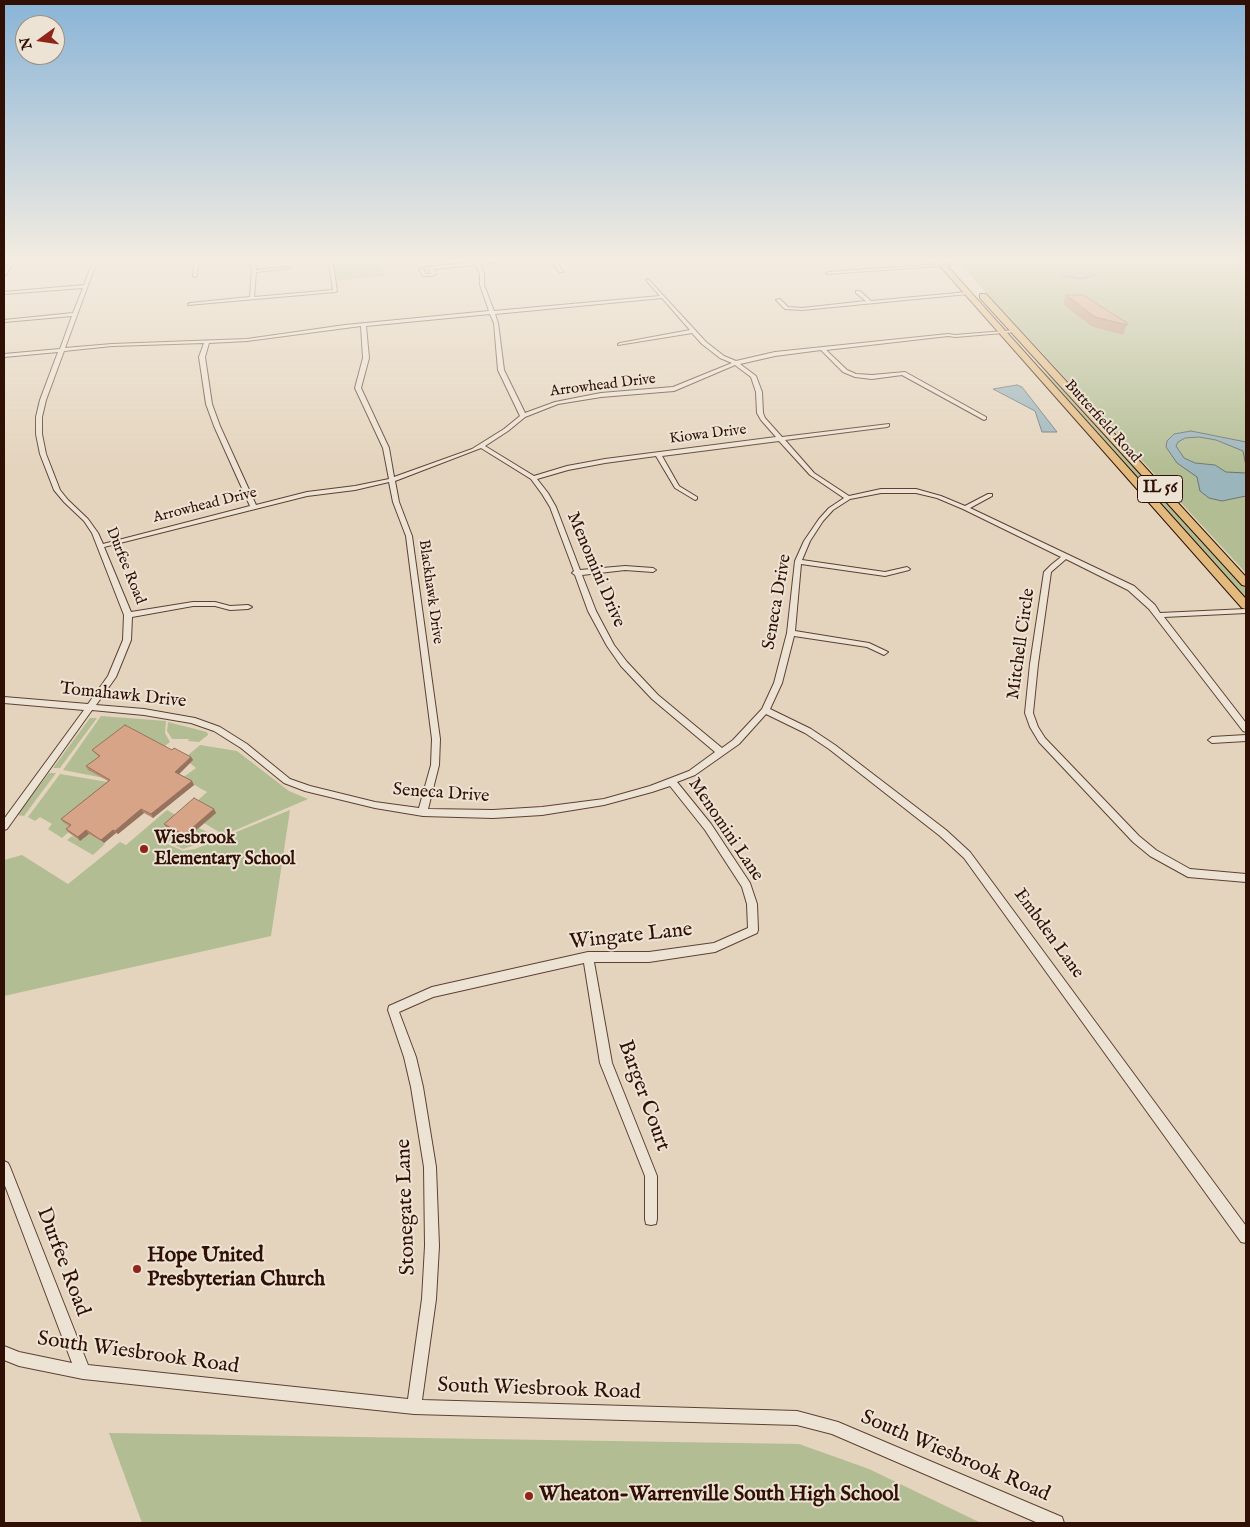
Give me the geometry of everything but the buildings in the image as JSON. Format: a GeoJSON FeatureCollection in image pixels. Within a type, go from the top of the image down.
{"type":"FeatureCollection","features":[{"type":"Feature","properties":{"kind":"main road","name":"Butterfield Road"},"geometry":{"type":"LineString","coordinates":[[1013,329],[1246,583]]}},
{"type":"Feature","properties":{"kind":"main road","name":"Butterfield Road"},"geometry":{"type":"LineString","coordinates":[[1000,330],[1246,606]]}},
{"type":"Feature","properties":{"kind":"street","name":"Durfee Road"},"geometry":{"type":"LineString","coordinates":[[4,826],[7,817],[90,708],[118,666],[127,640],[128,615],[101,546],[86,520],[57,490],[40,440],[38,425],[41,409],[69,329]]}},
{"type":"Feature","properties":{"kind":"street"},"geometry":{"type":"LineString","coordinates":[[4,356],[129,344],[255,339],[325,329]]}},
{"type":"Feature","properties":{"kind":"street","name":"Blackhawk Drive"},"geometry":{"type":"LineString","coordinates":[[363,329],[366,358],[358,388],[386,448],[397,508],[409,536],[436,739],[436,765],[423,812]]}},
{"type":"Feature","properties":{"kind":"street"},"geometry":{"type":"LineString","coordinates":[[497,329],[501,370],[523,416]]}},
{"type":"Feature","properties":{"kind":"street","name":"Arrowhead Drive"},"geometry":{"type":"LineString","coordinates":[[101,546],[308,494],[355,488],[392,480],[481,446],[506,430],[523,416],[549,405],[572,400],[674,389],[736,363],[775,354],[1010,329]]}},
{"type":"Feature","properties":{"kind":"street"},"geometry":{"type":"LineString","coordinates":[[620,344],[693,331],[714,351],[736,363],[755,378],[760,398],[761,416],[812,474],[848,498]]}},
{"type":"Feature","properties":{"kind":"street"},"geometry":{"type":"LineString","coordinates":[[207,342],[202,357],[209,404],[254,507]]}},
{"type":"Feature","properties":{"kind":"street"},"geometry":{"type":"LineString","coordinates":[[822,349],[841,368],[855,376],[876,377],[903,373],[984,418]]}},
{"type":"Feature","properties":{"kind":"street","name":"Kiowa Drive"},"geometry":{"type":"LineString","coordinates":[[533,478],[579,466],[658,454],[887,426]]}},
{"type":"Feature","properties":{"kind":"street","name":"Menomini Drive"},"geometry":{"type":"LineString","coordinates":[[481,446],[533,478],[545,493],[576,573],[602,630],[624,664],[655,697],[721,752]]}},
{"type":"Feature","properties":{"kind":"street"},"geometry":{"type":"LineString","coordinates":[[658,454],[677,487],[694,498]]}},
{"type":"Feature","properties":{"kind":"street","name":"Seneca Drive"},"geometry":{"type":"LineString","coordinates":[[308,790],[375,805],[423,812],[493,814],[571,808],[629,796],[672,782],[692,772],[746,732],[765,710],[778,683],[791,633],[798,561],[807,541],[821,520],[831,509],[848,498],[881,491],[916,491],[939,497],[1066,556]]}},
{"type":"Feature","properties":{"kind":"street"},"geometry":{"type":"LineString","coordinates":[[966,508],[990,495]]}},
{"type":"Feature","properties":{"kind":"street"},"geometry":{"type":"LineString","coordinates":[[1066,556],[1131,588],[1146,600],[1246,729]]}},
{"type":"Feature","properties":{"kind":"street","name":"Mitchell Circle"},"geometry":{"type":"LineString","coordinates":[[1066,556],[1052,566],[1048,572],[1034,664],[1029,713],[1034,727],[1049,747],[1136,839],[1154,853],[1188,873],[1246,878]]}},
{"type":"Feature","properties":{"kind":"street"},"geometry":{"type":"LineString","coordinates":[[798,561],[885,574],[907,569]]}},
{"type":"Feature","properties":{"kind":"street"},"geometry":{"type":"LineString","coordinates":[[576,573],[626,568],[653,570]]}},
{"type":"Feature","properties":{"kind":"street"},"geometry":{"type":"LineString","coordinates":[[128,615],[193,604],[215,604],[230,608],[248,607]]}},
{"type":"Feature","properties":{"kind":"street"},"geometry":{"type":"LineString","coordinates":[[1158,615],[1246,611]]}},
{"type":"Feature","properties":{"kind":"street"},"geometry":{"type":"LineString","coordinates":[[791,633],[869,645],[884,652]]}},
{"type":"Feature","properties":{"kind":"street","name":"Tomahawk Drive"},"geometry":{"type":"LineString","coordinates":[[4,700],[144,712],[192,720],[217,729],[244,746],[287,780],[308,790]]}},
{"type":"Feature","properties":{"kind":"street","name":"Embden Lane"},"geometry":{"type":"LineString","coordinates":[[765,710],[808,731],[832,746],[943,833],[967,855],[1246,1237]]}},
{"type":"Feature","properties":{"kind":"street"},"geometry":{"type":"LineString","coordinates":[[1212,740],[1246,738]]}},
{"type":"Feature","properties":{"kind":"street","name":"Menomini Lane"},"geometry":{"type":"LineString","coordinates":[[672,782],[708,827],[747,886],[751,897]]}},
{"type":"Feature","properties":{"kind":"street","name":"Wingate Lane"},"geometry":{"type":"LineString","coordinates":[[393,1010],[432,992],[588,958],[649,956],[688,952],[724,944],[753,930],[751,897]]}},
{"type":"Feature","properties":{"kind":"street","name":"Barger Court"},"geometry":{"type":"LineString","coordinates":[[588,958],[606,1063],[651,1176],[652,1219]]}},
{"type":"Feature","properties":{"kind":"street","name":"Stonegate Lane"},"geometry":{"type":"LineString","coordinates":[[393,1010],[410,1057],[418,1087],[425,1126],[430,1183],[432,1246],[429,1299],[414,1407]]}},
{"type":"Feature","properties":{"kind":"street","name":"Durfee Road"},"geometry":{"type":"LineString","coordinates":[[4,1167],[83,1372]]}},
{"type":"Feature","properties":{"kind":"street","name":"South Wiesbrook Road"},"geometry":{"type":"LineString","coordinates":[[4,1353],[19,1359],[83,1372],[414,1407],[797,1418],[833,1428],[1056,1523]]}},
{"type":"Feature","properties":{"kind":"green space"},"geometry":{"type":"Polygon","coordinates":[[[1020,329],[1246,329],[1246,573],[1020,329]]]}},
{"type":"Feature","properties":{"kind":"green space"},"geometry":{"type":"Polygon","coordinates":[[[1028,357],[1072,397],[1246,588],[1246,599],[1028,357]]]}},
{"type":"Feature","properties":{"kind":"green space"},"geometry":{"type":"Polygon","coordinates":[[[101,716],[166,721],[165,733],[170,742],[162,748],[100,756],[89,770],[109,779],[63,770],[101,716]]]}},
{"type":"Feature","properties":{"kind":"green space"},"geometry":{"type":"Polygon","coordinates":[[[90,718],[97,718],[60,768],[53,768],[90,718]]]}},
{"type":"Feature","properties":{"kind":"green space"},"geometry":{"type":"Polygon","coordinates":[[[168,722],[207,732],[208,735],[199,742],[188,741],[189,739],[172,739],[167,731],[168,722]]]}},
{"type":"Feature","properties":{"kind":"green space"},"geometry":{"type":"Polygon","coordinates":[[[200,745],[237,751],[289,791],[308,799],[224,835],[204,823],[216,812],[196,802],[207,792],[182,778],[196,768],[186,757],[200,745]]]}},
{"type":"Feature","properties":{"kind":"green space"},"geometry":{"type":"Polygon","coordinates":[[[49,773],[56,773],[24,816],[17,815],[49,773]]]}},
{"type":"Feature","properties":{"kind":"green space"},"geometry":{"type":"Polygon","coordinates":[[[60,774],[114,783],[64,822],[73,828],[62,838],[48,829],[52,824],[40,817],[35,821],[28,817],[60,774]]]}},
{"type":"Feature","properties":{"kind":"green space"},"geometry":{"type":"Polygon","coordinates":[[[167,810],[179,817],[167,827],[186,838],[199,828],[217,837],[183,849],[157,836],[155,838],[183,851],[195,849],[290,810],[271,936],[4,996],[4,860],[22,855],[68,884],[120,842],[126,845],[167,810]]]}},
{"type":"Feature","properties":{"kind":"green space"},"geometry":{"type":"Polygon","coordinates":[[[89,834],[105,844],[93,855],[67,840],[72,836],[80,841],[89,834]]]}},
{"type":"Feature","properties":{"kind":"green space","name":"Wheaton-Warrenville South High School"},"geometry":{"type":"Polygon","coordinates":[[[109,1433],[799,1444],[869,1469],[981,1523],[142,1523],[109,1433]]]}},
{"type":"Feature","properties":{"kind":"water"},"geometry":{"type":"Polygon","coordinates":[[[1017,385],[1022,387],[1057,432],[1042,432],[1035,411],[993,389],[1017,385]]]}},
{"type":"Feature","properties":{"kind":"water"},"geometry":{"type":"Polygon","coordinates":[[[1191,431],[1246,442],[1246,466],[1243,451],[1216,440],[1199,437],[1185,438],[1178,442],[1176,446],[1184,458],[1195,463],[1215,465],[1226,472],[1246,473],[1246,496],[1222,501],[1209,498],[1200,491],[1197,477],[1177,463],[1166,447],[1167,441],[1174,434],[1191,431]]]}},
{"type":"Feature","properties":{"kind":"place","name":"Wiesbrook Elementary School"},"geometry":{"type":"Point","coordinates":[144,849]}},
{"type":"Feature","properties":{"kind":"place","name":"Hope United Presbyterian Church"},"geometry":{"type":"Point","coordinates":[137,1269]}},
{"type":"Feature","properties":{"kind":"place","name":"Wheaton-Warrenville South High School"},"geometry":{"type":"Point","coordinates":[529,1496]}}]}
